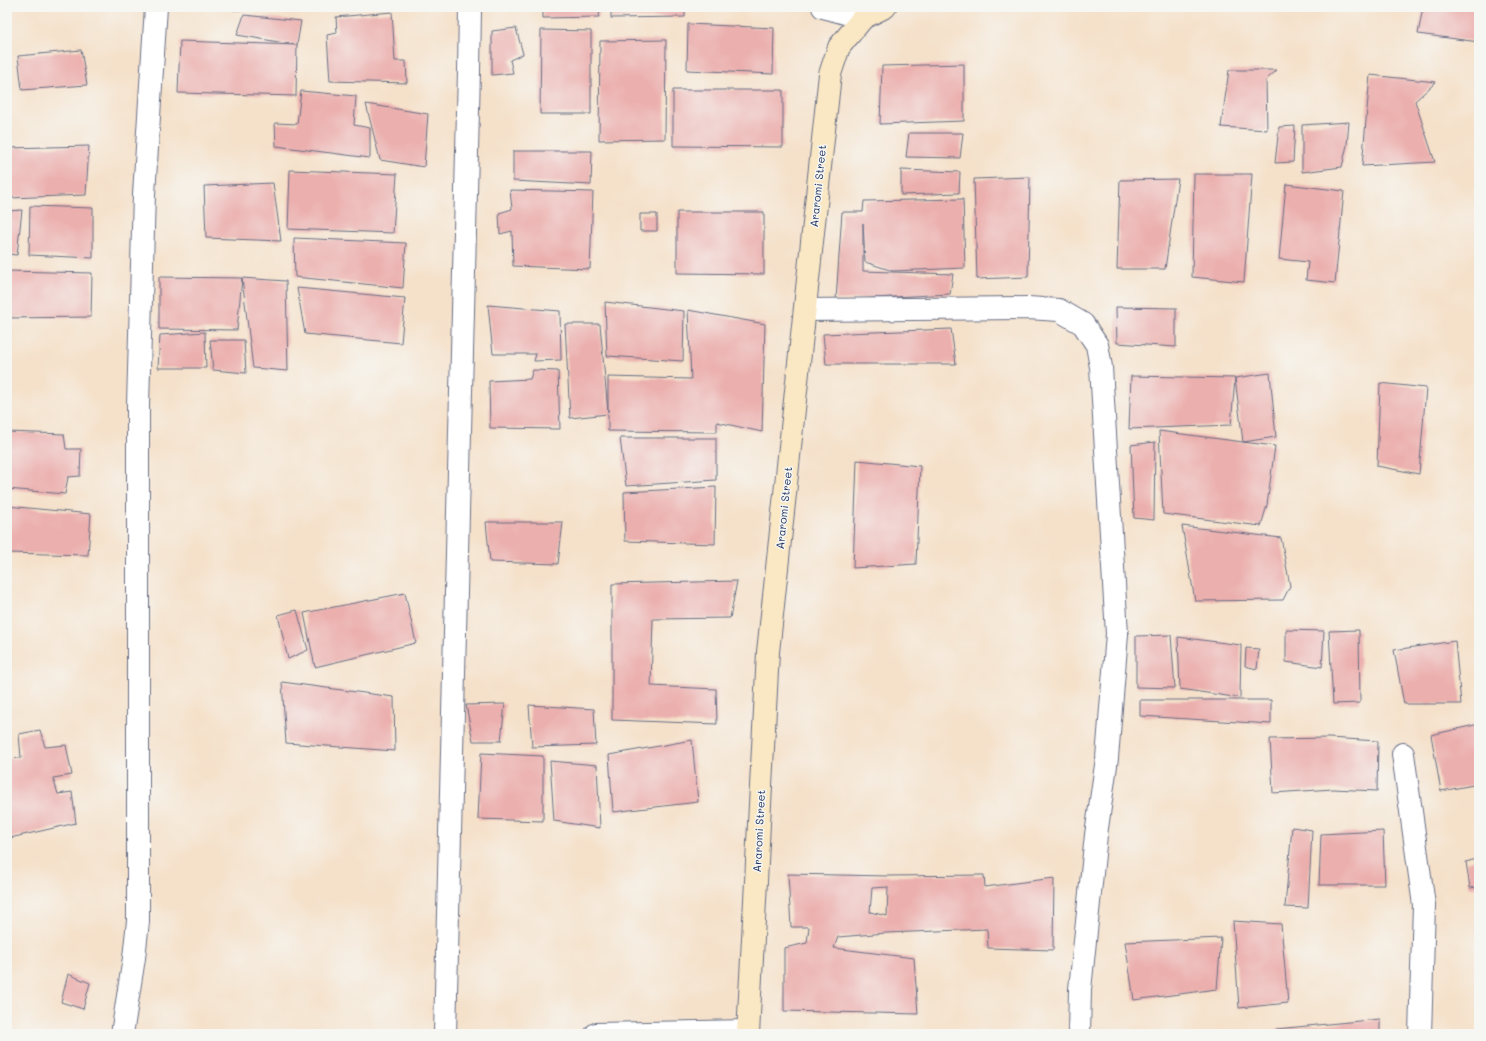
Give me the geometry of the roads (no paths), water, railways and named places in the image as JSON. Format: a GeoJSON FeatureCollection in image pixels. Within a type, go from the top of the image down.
{"type":"FeatureCollection","features":[{"type":"Feature","properties":{"kind":"street"},"geometry":{"type":"LineString","coordinates":[[122,1034],[138,922],[138,405],[144,194],[156,7]]}},
{"type":"Feature","properties":{"kind":"street"},"geometry":{"type":"LineString","coordinates":[[444,1034],[470,7]]}},
{"type":"Feature","properties":{"kind":"street"},"geometry":{"type":"LineString","coordinates":[[823,7],[863,18]]}},
{"type":"Feature","properties":{"kind":"street","name":"Araromi Street"},"geometry":{"type":"LineString","coordinates":[[748,1033],[768,652],[830,74],[839,48],[863,18],[885,7]]}},
{"type":"Feature","properties":{"kind":"street"},"geometry":{"type":"LineString","coordinates":[[805,310],[1028,308],[1059,310],[1083,324],[1097,345],[1101,367],[1117,634],[1106,758],[1080,989],[1079,1034]]}},
{"type":"Feature","properties":{"kind":"street"},"geometry":{"type":"LineString","coordinates":[[1404,754],[1424,905],[1420,1034]]}},
{"type":"Feature","properties":{"kind":"street"},"geometry":{"type":"LineString","coordinates":[[596,1034],[748,1033]]}}]}
